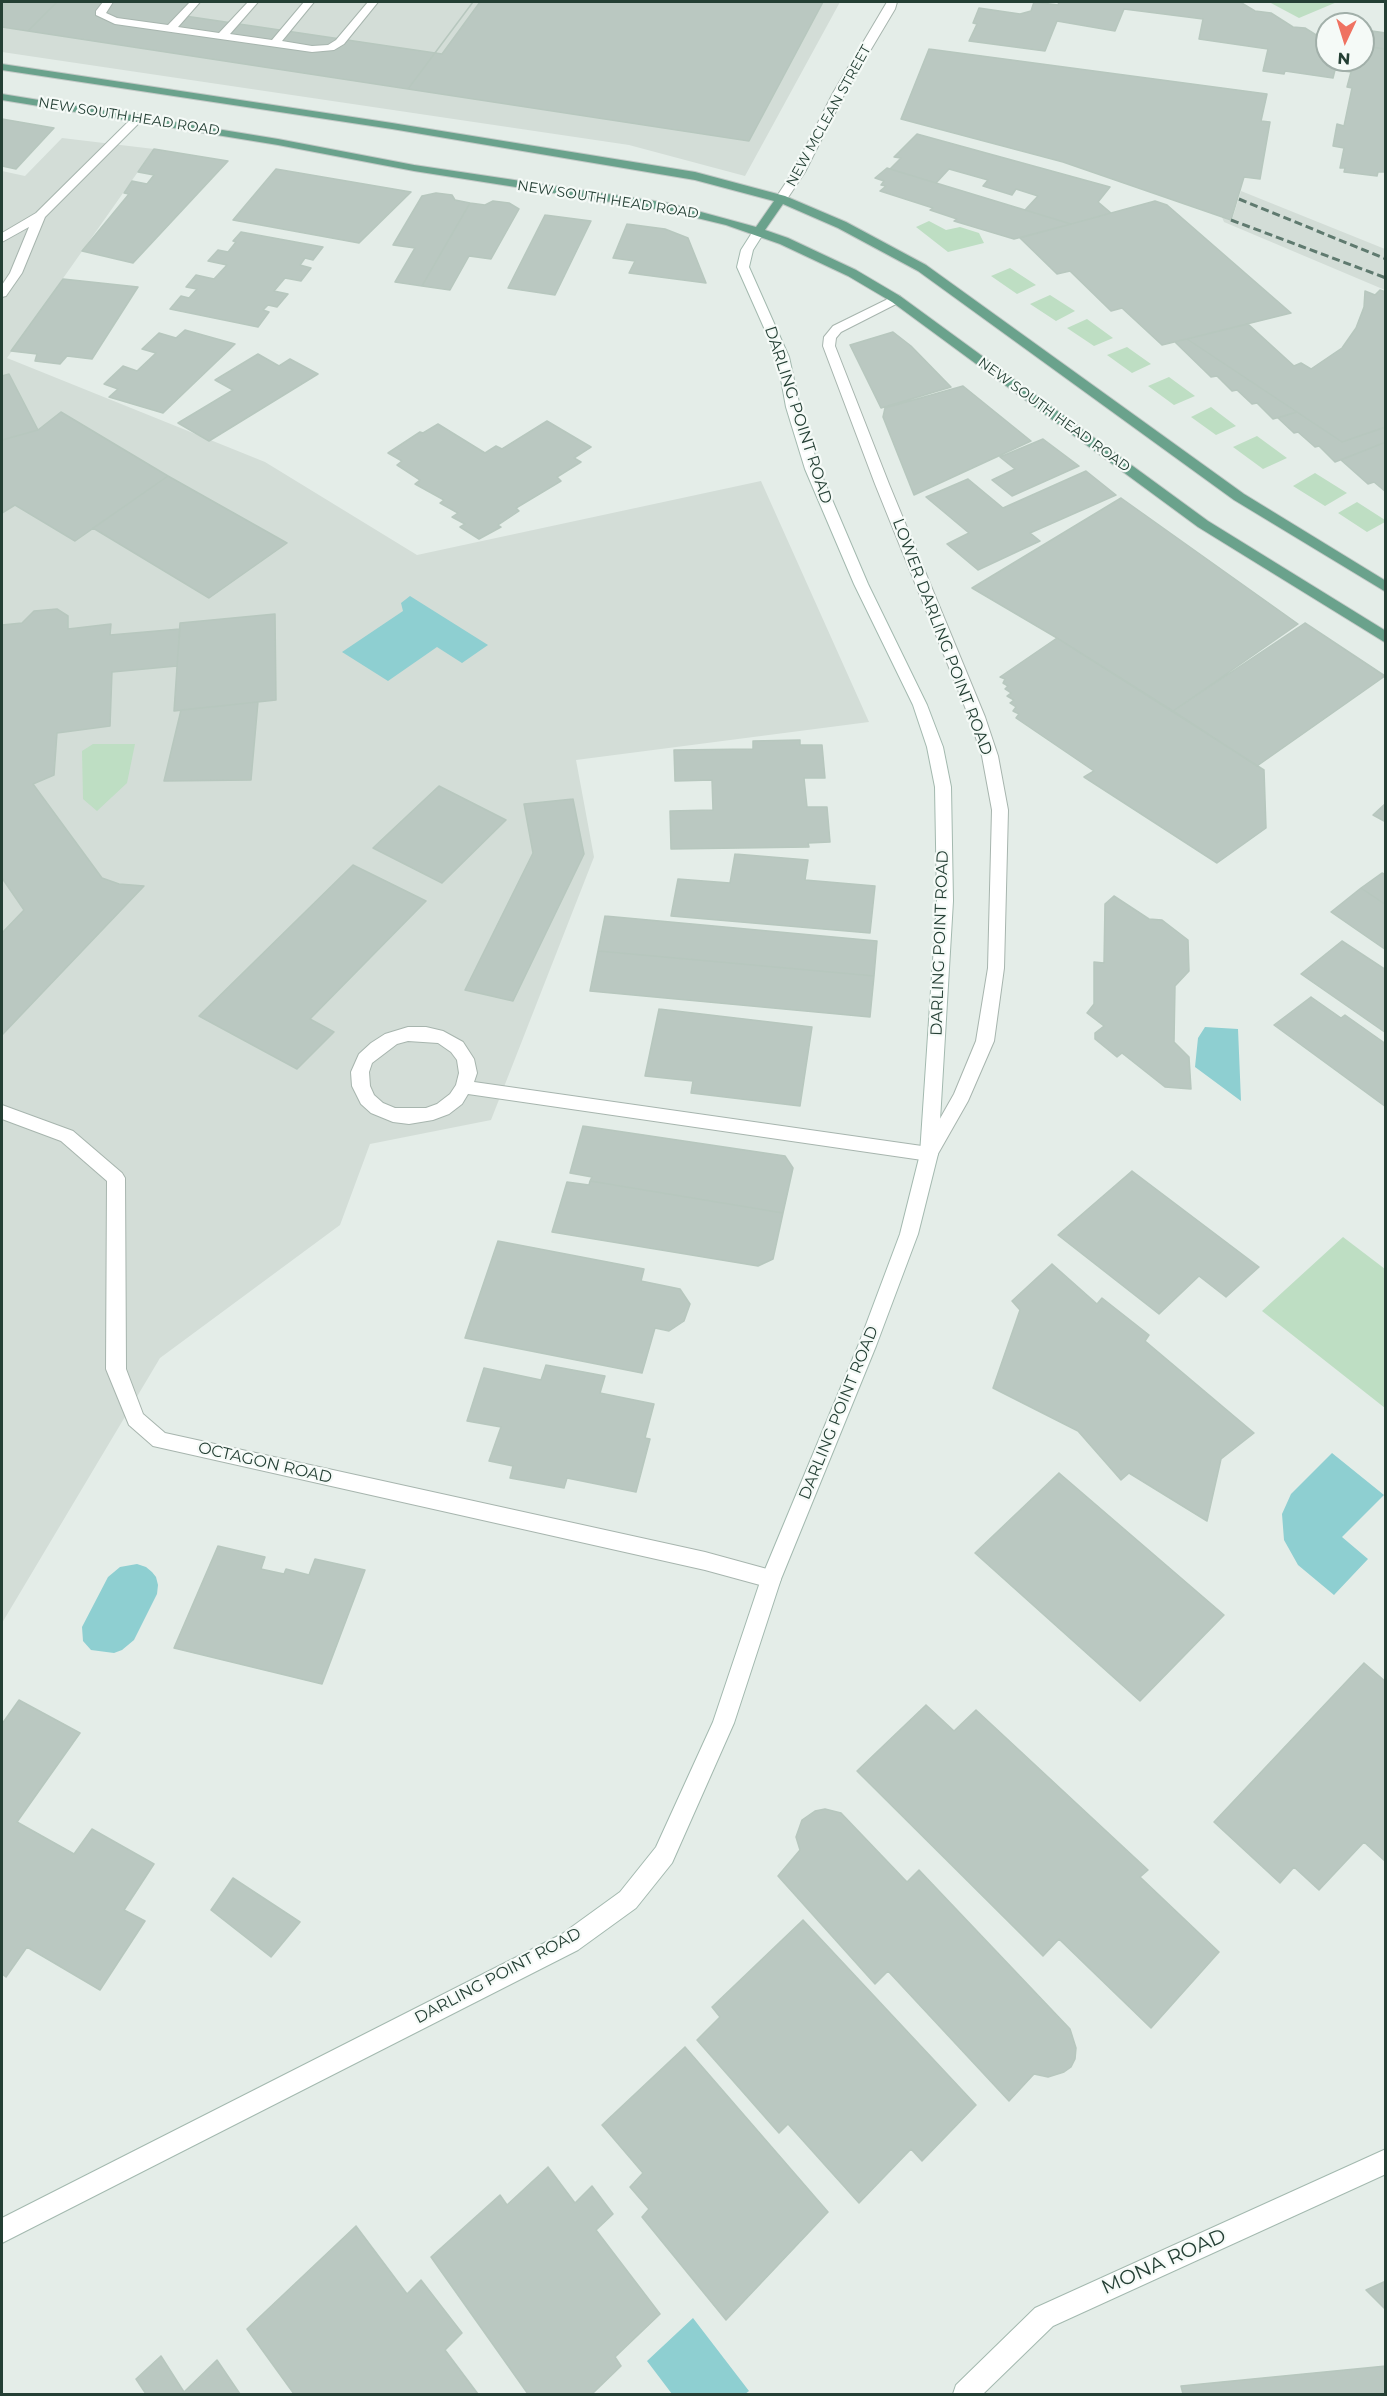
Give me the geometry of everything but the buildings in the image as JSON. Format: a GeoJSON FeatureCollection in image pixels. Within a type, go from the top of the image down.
{"type":"FeatureCollection","features":[{"type":"Feature","properties":{"kind":"main road","name":"NEW SOUTH HEAD ROAD"},"geometry":{"type":"LineString","coordinates":[[2,67],[360,121],[663,171],[738,186],[781,199],[842,225],[922,268],[1239,497],[1386,588]]}},
{"type":"Feature","properties":{"kind":"main road","name":"NEW SOUTH HEAD ROAD"},"geometry":{"type":"LineString","coordinates":[[2,97],[138,118],[414,168],[668,207],[759,231],[852,273],[896,299],[1203,524],[1386,638]]}},
{"type":"Feature","properties":{"kind":"main road"},"geometry":{"type":"LineString","coordinates":[[759,231],[781,199]]}},
{"type":"Feature","properties":{"kind":"street"},"geometry":{"type":"LineString","coordinates":[[108,2],[100,11],[107,18],[312,49],[336,45],[373,2]]}},
{"type":"Feature","properties":{"kind":"street"},"geometry":{"type":"LineString","coordinates":[[170,29],[195,2]]}},
{"type":"Feature","properties":{"kind":"street"},"geometry":{"type":"LineString","coordinates":[[222,36],[253,2]]}},
{"type":"Feature","properties":{"kind":"street"},"geometry":{"type":"LineString","coordinates":[[274,44],[309,2]]}},
{"type":"Feature","properties":{"kind":"street","name":"NEW MCLEAN STREET"},"geometry":{"type":"LineString","coordinates":[[781,199],[799,172],[843,86],[892,2]]}},
{"type":"Feature","properties":{"kind":"street"},"geometry":{"type":"LineString","coordinates":[[2,238],[40,216],[138,118]]}},
{"type":"Feature","properties":{"kind":"street"},"geometry":{"type":"LineString","coordinates":[[2,293],[16,273],[40,216]]}},
{"type":"Feature","properties":{"kind":"street","name":"DARLING POINT ROAD"},"geometry":{"type":"LineString","coordinates":[[2,2230],[570,1942],[628,1900],[664,1855],[723,1723],[771,1580],[867,1346],[909,1234],[929,1154],[945,901],[943,787],[935,747],[920,705],[861,584],[812,469],[793,407],[779,347],[743,267],[747,250],[759,231]]}},
{"type":"Feature","properties":{"kind":"street","name":"LOWER DARLING POINT ROAD"},"geometry":{"type":"LineString","coordinates":[[896,299],[837,329],[830,337],[831,354],[977,717],[990,756],[1000,810],[996,968],[985,1041],[962,1096],[929,1154]]}},
{"type":"Feature","properties":{"kind":"street"},"geometry":{"type":"LineString","coordinates":[[408,1034],[426,1034],[443,1038],[457,1047],[465,1059],[468,1073],[464,1087],[456,1099],[443,1109],[427,1115],[409,1117],[393,1115],[372,1104],[360,1086],[360,1072],[365,1059],[376,1048],[391,1039],[408,1034]]}},
{"type":"Feature","properties":{"kind":"street"},"geometry":{"type":"LineString","coordinates":[[464,1087],[929,1154]]}},
{"type":"Feature","properties":{"kind":"street","name":"OCTAGON ROAD"},"geometry":{"type":"LineString","coordinates":[[2,1112],[67,1136],[116,1178],[116,1369],[135,1419],[160,1440],[705,1561],[771,1580]]}},
{"type":"Feature","properties":{"kind":"street","name":"MONA ROAD"},"geometry":{"type":"LineString","coordinates":[[965,2394],[1044,2317],[1386,2161]]}},
{"type":"Feature","properties":{"kind":"shaded area"},"geometry":{"type":"Polygon","coordinates":[[[2,2],[840,2],[745,176],[629,145],[2,52],[2,2]]]}},
{"type":"Feature","properties":{"kind":"shaded area"},"geometry":{"type":"Polygon","coordinates":[[[62,138],[154,149],[7,358],[265,462],[417,555],[761,481],[869,722],[576,760],[594,857],[491,1120],[370,1144],[340,1225],[160,1358],[2,1623],[2,171],[25,176],[62,138]]]}},
{"type":"Feature","properties":{"kind":"shaded area"},"geometry":{"type":"Polygon","coordinates":[[[1241,191],[1385,249],[1385,290],[1224,222],[1221,215],[1232,220],[1241,191]]]}},
{"type":"Feature","properties":{"kind":"green space"},"geometry":{"type":"Polygon","coordinates":[[[1269,2],[1337,2],[1299,18],[1269,2]]]}},
{"type":"Feature","properties":{"kind":"green space"},"geometry":{"type":"Polygon","coordinates":[[[929,221],[946,230],[960,227],[979,233],[984,243],[948,252],[916,227],[929,221]]]}},
{"type":"Feature","properties":{"kind":"green space"},"geometry":{"type":"Polygon","coordinates":[[[1010,268],[1036,285],[1017,294],[991,276],[1010,268]]]}},
{"type":"Feature","properties":{"kind":"green space"},"geometry":{"type":"Polygon","coordinates":[[[1050,295],[1075,311],[1056,321],[1030,304],[1050,295]]]}},
{"type":"Feature","properties":{"kind":"green space"},"geometry":{"type":"Polygon","coordinates":[[[1087,319],[1113,338],[1094,346],[1067,328],[1087,319]]]}},
{"type":"Feature","properties":{"kind":"green space"},"geometry":{"type":"Polygon","coordinates":[[[1127,347],[1151,364],[1132,373],[1107,355],[1127,347]]]}},
{"type":"Feature","properties":{"kind":"green space"},"geometry":{"type":"Polygon","coordinates":[[[1169,377],[1195,396],[1174,405],[1148,386],[1169,377]]]}},
{"type":"Feature","properties":{"kind":"green space"},"geometry":{"type":"Polygon","coordinates":[[[1211,407],[1236,426],[1216,435],[1191,417],[1211,407]]]}},
{"type":"Feature","properties":{"kind":"green space"},"geometry":{"type":"Polygon","coordinates":[[[1257,436],[1287,458],[1263,469],[1233,447],[1257,436]]]}},
{"type":"Feature","properties":{"kind":"green space"},"geometry":{"type":"Polygon","coordinates":[[[1315,473],[1347,493],[1325,506],[1293,486],[1315,473]]]}},
{"type":"Feature","properties":{"kind":"green space"},"geometry":{"type":"Polygon","coordinates":[[[1357,502],[1385,522],[1367,532],[1338,513],[1357,502]]]}},
{"type":"Feature","properties":{"kind":"green space"},"geometry":{"type":"Polygon","coordinates":[[[93,744],[135,744],[127,783],[97,811],[83,799],[82,751],[93,744]]]}},
{"type":"Feature","properties":{"kind":"green space"},"geometry":{"type":"Polygon","coordinates":[[[1343,1237],[1385,1269],[1385,1408],[1262,1311],[1343,1237]]]}},
{"type":"Feature","properties":{"kind":"water"},"geometry":{"type":"Polygon","coordinates":[[[410,596],[488,645],[462,663],[437,647],[388,681],[342,652],[403,611],[401,603],[410,596]]]}},
{"type":"Feature","properties":{"kind":"water"},"geometry":{"type":"Polygon","coordinates":[[[1205,1027],[1238,1029],[1241,1101],[1195,1067],[1198,1038],[1205,1027]]]}},
{"type":"Feature","properties":{"kind":"water"},"geometry":{"type":"Polygon","coordinates":[[[1332,1453],[1384,1495],[1342,1537],[1368,1559],[1334,1595],[1298,1565],[1284,1540],[1282,1514],[1291,1494],[1332,1453]]]}},
{"type":"Feature","properties":{"kind":"water"},"geometry":{"type":"Polygon","coordinates":[[[137,1564],[152,1572],[158,1585],[157,1594],[134,1640],[122,1650],[114,1653],[91,1650],[83,1641],[82,1627],[108,1577],[120,1567],[137,1564]]]}},
{"type":"Feature","properties":{"kind":"water"},"geometry":{"type":"Polygon","coordinates":[[[693,2318],[749,2391],[745,2394],[672,2394],[647,2361],[693,2318]]]}},
{"type":"Feature","properties":{"kind":"railway"},"geometry":{"type":"LineString","coordinates":[[1239,199],[1386,259]]}},
{"type":"Feature","properties":{"kind":"railway"},"geometry":{"type":"LineString","coordinates":[[1231,220],[1386,278]]}}]}
